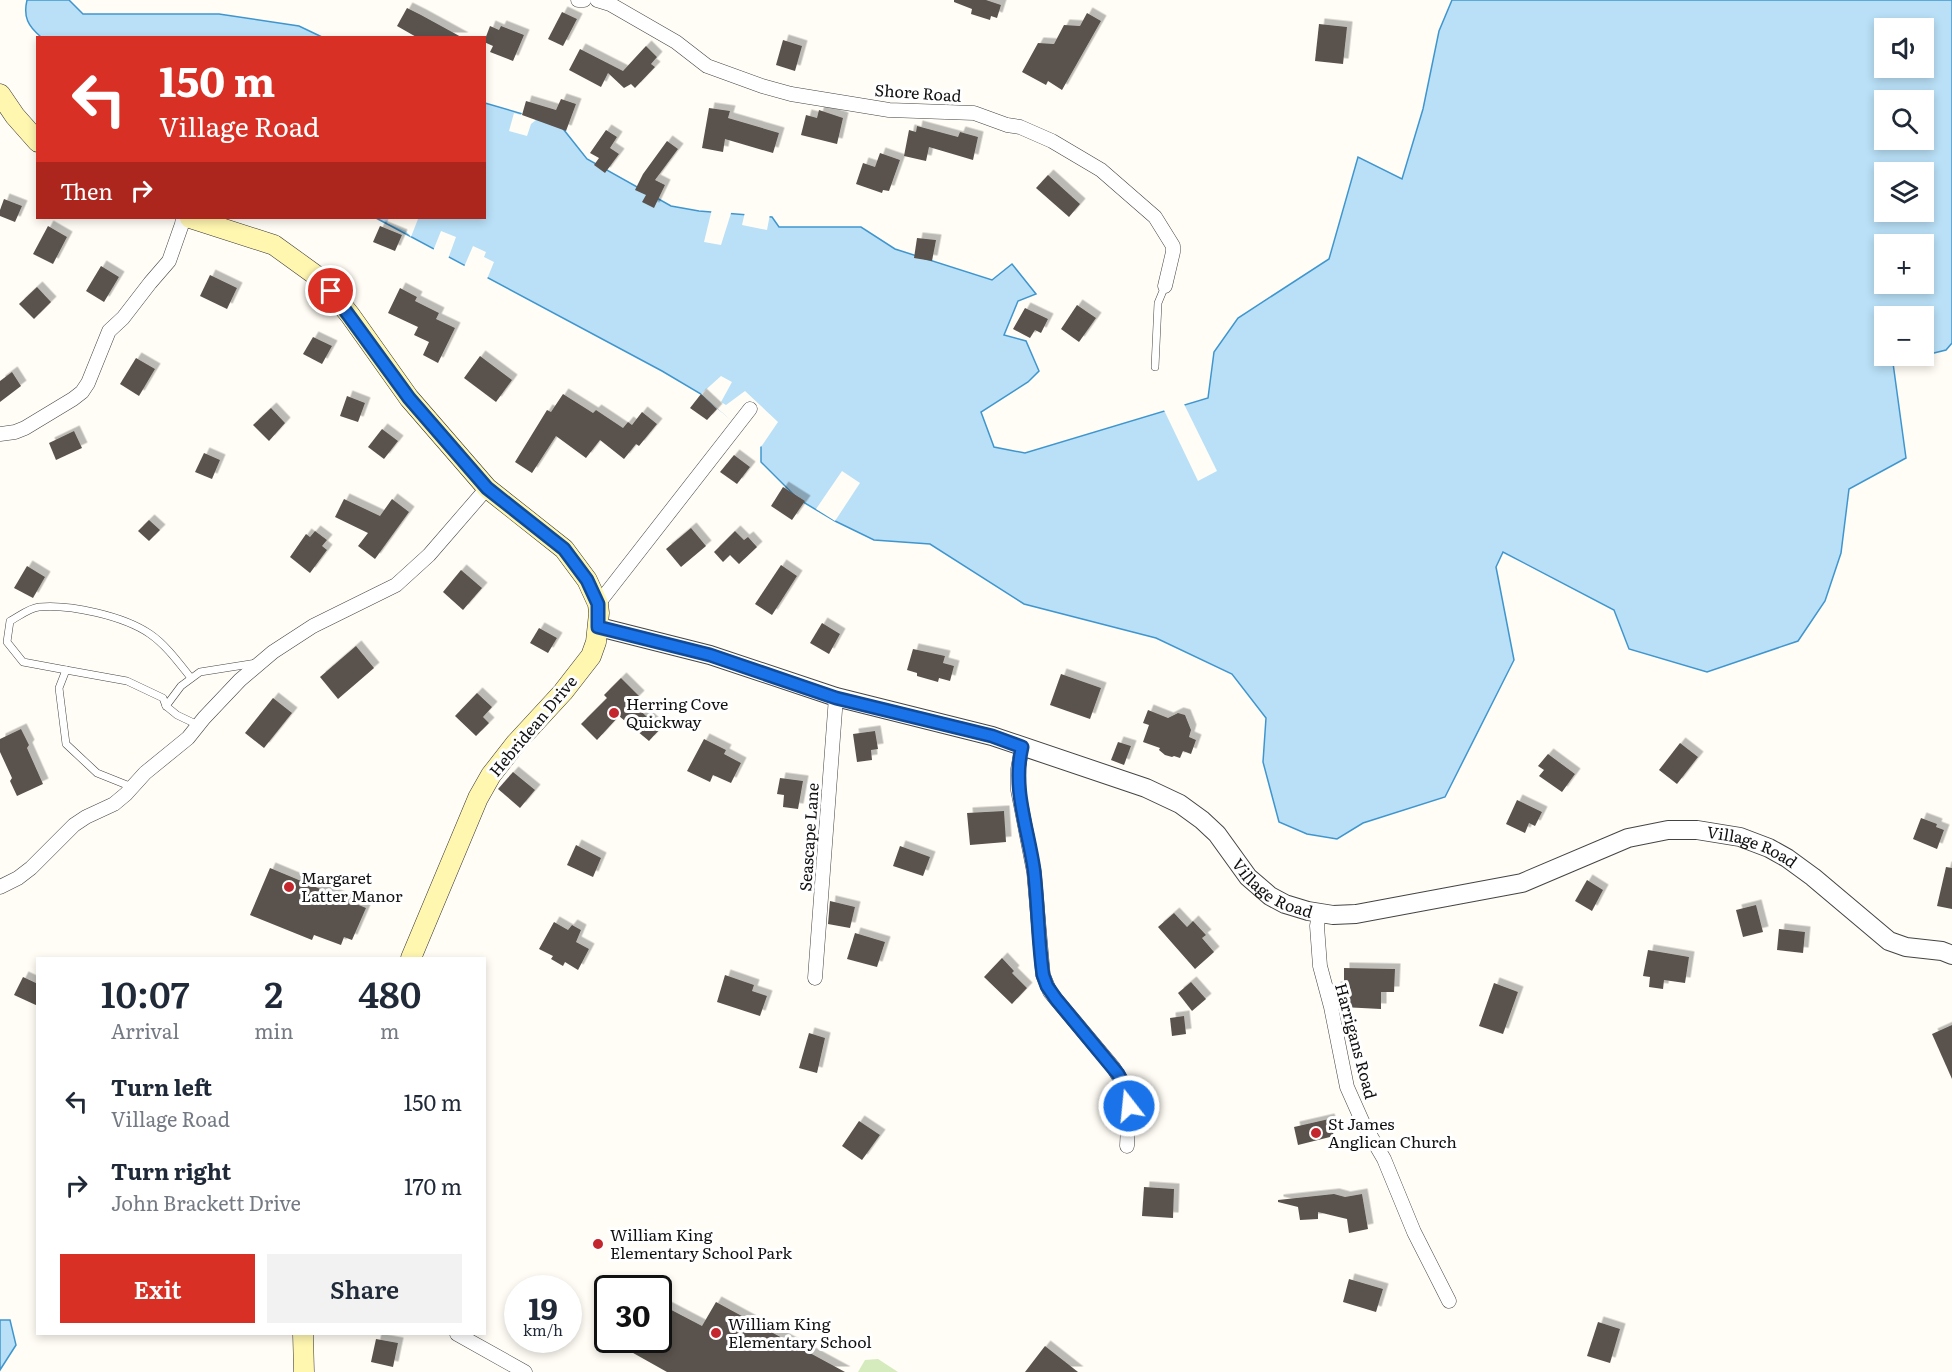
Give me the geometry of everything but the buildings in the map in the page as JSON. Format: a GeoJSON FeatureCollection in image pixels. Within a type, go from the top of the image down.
{"type":"FeatureCollection","features":[{"type":"Feature","properties":{"kind":"main road"},"geometry":{"type":"LineString","coordinates":[[1,96],[36,140]]}},
{"type":"Feature","properties":{"kind":"main road"},"geometry":{"type":"LineString","coordinates":[[193,219],[274,245],[321,279],[350,315],[409,398],[487,488],[564,549],[587,580],[598,604]]}},
{"type":"Feature","properties":{"kind":"main road","name":"Hebridean Drive"},"geometry":{"type":"LineString","coordinates":[[411,957],[478,798],[490,775],[516,742],[580,672],[591,656],[598,627],[598,604]]}},
{"type":"Feature","properties":{"kind":"main road"},"geometry":{"type":"LineString","coordinates":[[303,1335],[304,1372]]}},
{"type":"Feature","properties":{"kind":"street"},"geometry":{"type":"LineString","coordinates":[[578,0],[584,0]]}},
{"type":"Feature","properties":{"kind":"street","name":"Shore Road"},"geometry":{"type":"LineString","coordinates":[[606,1],[676,42],[707,66],[762,86],[791,94],[890,110],[974,113],[1007,125],[1020,127],[1052,141],[1101,170],[1155,218],[1173,246],[1166,286]]}},
{"type":"Feature","properties":{"kind":"street"},"geometry":{"type":"LineString","coordinates":[[0,434],[25,428],[82,392],[88,383],[109,331],[123,318],[169,261],[183,219]]}},
{"type":"Feature","properties":{"kind":"street"},"geometry":{"type":"LineString","coordinates":[[598,604],[750,409]]}},
{"type":"Feature","properties":{"kind":"street"},"geometry":{"type":"LineString","coordinates":[[0,887],[31,868],[74,825],[114,804],[145,773],[188,738],[240,680],[260,663],[306,631],[396,585],[429,555],[487,488]]}},
{"type":"Feature","properties":{"kind":"street","name":"Village Road"},"geometry":{"type":"LineString","coordinates":[[598,627],[710,655],[836,698],[992,736],[1146,788],[1180,804],[1202,820],[1217,834],[1240,868],[1260,889],[1286,904],[1319,913],[1333,915],[1367,913],[1522,883],[1618,841],[1668,830],[1697,830],[1740,837],[1769,848],[1813,877],[1889,941],[1906,947],[1942,951],[1952,955]]}},
{"type":"Feature","properties":{"kind":"street","name":"Seascape Lane"},"geometry":{"type":"LineString","coordinates":[[815,978],[836,698]]}},
{"type":"Feature","properties":{"kind":"street"},"geometry":{"type":"LineString","coordinates":[[1022,747],[1018,769],[1018,790],[1034,872],[1043,975],[1056,999],[1113,1067],[1124,1085],[1129,1106],[1127,1146]]}},
{"type":"Feature","properties":{"kind":"street","name":"Harrigans Road"},"geometry":{"type":"LineString","coordinates":[[1319,913],[1317,926],[1320,966],[1331,1007],[1347,1087],[1363,1123],[1384,1159],[1414,1232],[1449,1301]]}},
{"type":"Feature","properties":{"kind":"street"},"geometry":{"type":"LineString","coordinates":[[459,1335],[525,1372]]}},
{"type":"Feature","properties":{"kind":"lane"},"geometry":{"type":"LineString","coordinates":[[1155,367],[1158,303],[1166,286]]}},
{"type":"Feature","properties":{"kind":"lane"},"geometry":{"type":"LineString","coordinates":[[191,678],[151,634],[124,621],[75,609],[36,607],[10,621],[7,642],[23,662],[127,681],[163,698],[166,706],[177,715],[198,725]]}},
{"type":"Feature","properties":{"kind":"lane"},"geometry":{"type":"LineString","coordinates":[[166,706],[181,686],[200,672],[260,663]]}},
{"type":"Feature","properties":{"kind":"lane"},"geometry":{"type":"LineString","coordinates":[[66,670],[59,688],[66,744],[97,773],[132,787]]}},
{"type":"Feature","properties":{"kind":"green space"},"geometry":{"type":"Polygon","coordinates":[[[878,1359],[898,1372],[858,1372],[865,1360],[878,1359]]]}},
{"type":"Feature","properties":{"kind":"water"},"geometry":{"type":"Polygon","coordinates":[[[27,0],[69,0],[83,14],[219,14],[299,26],[320,36],[40,36],[28,21],[27,0]]]}},
{"type":"Feature","properties":{"kind":"water"},"geometry":{"type":"Polygon","coordinates":[[[1452,0],[1952,0],[1952,343],[1946,350],[1934,353],[1934,306],[1874,306],[1874,366],[1893,366],[1906,458],[1849,489],[1841,553],[1825,601],[1798,641],[1707,672],[1629,649],[1614,610],[1503,552],[1496,567],[1514,660],[1445,797],[1363,823],[1337,839],[1307,834],[1279,822],[1263,762],[1266,718],[1232,674],[1156,638],[1024,604],[930,544],[874,540],[835,521],[798,499],[761,462],[761,444],[701,394],[378,219],[486,219],[486,103],[560,125],[587,159],[671,206],[699,211],[772,217],[779,227],[861,227],[895,249],[992,280],[1012,264],[1036,294],[1018,301],[1004,335],[1026,341],[1039,371],[1028,382],[981,412],[994,447],[1025,453],[1208,398],[1214,352],[1238,318],[1329,259],[1358,157],[1402,179],[1423,109],[1439,31],[1452,0]]]}},
{"type":"Feature","properties":{"kind":"water"},"geometry":{"type":"Polygon","coordinates":[[[0,1320],[10,1320],[16,1345],[0,1370],[0,1320]]]}},
{"type":"Feature","properties":{"kind":"pier"},"geometry":{"type":"Polygon","coordinates":[[[523,111],[537,115],[527,136],[509,131],[514,113],[521,115],[523,111]]]}},
{"type":"Feature","properties":{"kind":"pier"},"geometry":{"type":"Polygon","coordinates":[[[712,209],[732,210],[721,245],[704,242],[712,209]]]}},
{"type":"Feature","properties":{"kind":"pier"},"geometry":{"type":"Polygon","coordinates":[[[745,212],[770,214],[767,230],[742,225],[745,212]]]}},
{"type":"Feature","properties":{"kind":"pier"},"geometry":{"type":"Polygon","coordinates":[[[389,219],[418,219],[411,237],[406,231],[387,223],[389,219]]]}},
{"type":"Feature","properties":{"kind":"pier"},"geometry":{"type":"Polygon","coordinates":[[[441,231],[456,237],[448,259],[433,251],[441,231]]]}},
{"type":"Feature","properties":{"kind":"pier"},"geometry":{"type":"Polygon","coordinates":[[[473,246],[486,252],[484,257],[494,262],[487,279],[464,267],[473,246]]]}},
{"type":"Feature","properties":{"kind":"pier"},"geometry":{"type":"Polygon","coordinates":[[[721,376],[732,382],[721,402],[726,405],[745,391],[778,422],[761,447],[701,394],[721,376]]]}},
{"type":"Feature","properties":{"kind":"pier"},"geometry":{"type":"Polygon","coordinates":[[[1183,402],[1217,471],[1198,481],[1163,408],[1183,402]]]}},
{"type":"Feature","properties":{"kind":"pier"},"geometry":{"type":"Polygon","coordinates":[[[842,471],[860,483],[835,521],[816,509],[842,471]]]}},
{"type":"Feature","properties":{"kind":"place","name":"Herring Cove Quickway"},"geometry":{"type":"Point","coordinates":[614,713]}},
{"type":"Feature","properties":{"kind":"place","name":"Margaret Latter Manor"},"geometry":{"type":"Point","coordinates":[289,887]}},
{"type":"Feature","properties":{"kind":"place","name":"St James Anglican Church"},"geometry":{"type":"Point","coordinates":[1316,1133]}},
{"type":"Feature","properties":{"kind":"place","name":"William King Elementary School Park"},"geometry":{"type":"Point","coordinates":[598,1244]}},
{"type":"Feature","properties":{"kind":"place","name":"William King Elementary School"},"geometry":{"type":"Point","coordinates":[716,1333]}},
{"type":"Feature","properties":{"kind":"route"},"geometry":{"type":"LineString","coordinates":[[331,291],[409,398],[487,488],[564,549],[587,580],[598,604],[598,627],[710,655],[836,698],[992,736],[1022,747],[1017,778],[1018,790],[1034,872],[1043,975],[1047,986],[1071,1019],[1118,1074],[1124,1085],[1129,1106]]}}]}
